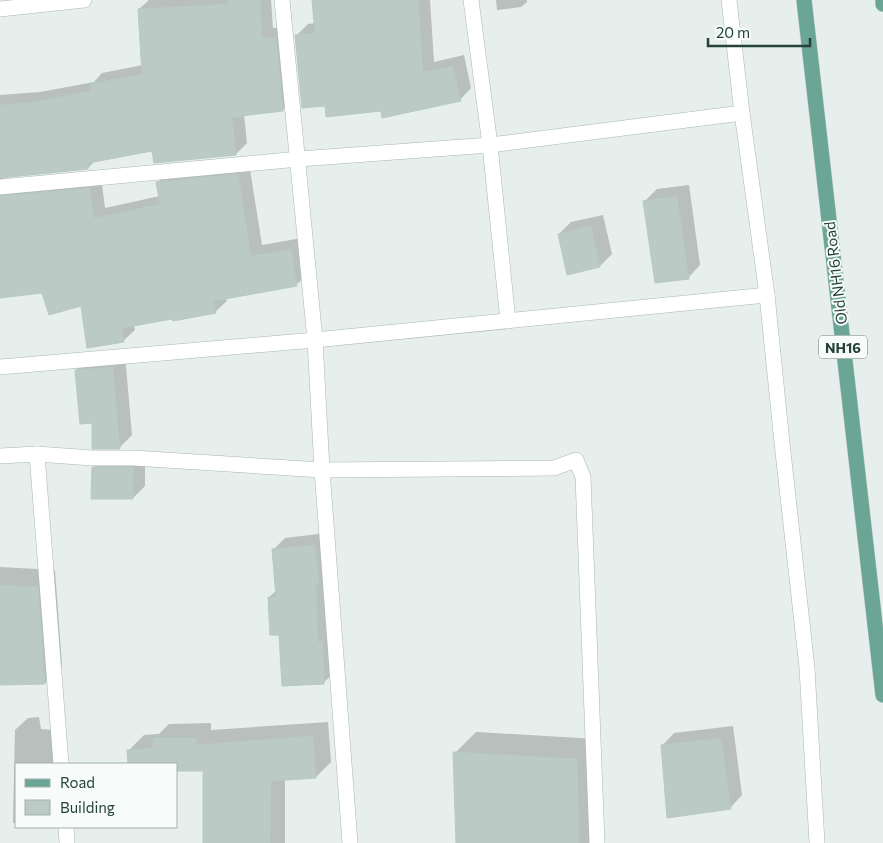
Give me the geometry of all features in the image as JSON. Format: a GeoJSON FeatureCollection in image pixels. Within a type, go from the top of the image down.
{"type":"FeatureCollection","features":[{"type":"Feature","properties":{"kind":"main road","name":"Old NH16 Road"},"geometry":{"type":"LineString","coordinates":[[804,0],[883,695]]}},
{"type":"Feature","properties":{"kind":"main road"},"geometry":{"type":"LineString","coordinates":[[882,0],[883,4]]}},
{"type":"Feature","properties":{"kind":"street"},"geometry":{"type":"LineString","coordinates":[[0,10],[84,0]]}},
{"type":"Feature","properties":{"kind":"street"},"geometry":{"type":"LineString","coordinates":[[282,0],[316,340],[322,470],[350,843]]}},
{"type":"Feature","properties":{"kind":"street"},"geometry":{"type":"LineString","coordinates":[[471,0],[490,145],[508,321]]}},
{"type":"Feature","properties":{"kind":"street"},"geometry":{"type":"LineString","coordinates":[[728,0],[768,294],[782,443],[807,668],[817,843]]}},
{"type":"Feature","properties":{"kind":"street"},"geometry":{"type":"LineString","coordinates":[[0,187],[299,159],[490,145],[742,113]]}},
{"type":"Feature","properties":{"kind":"street"},"geometry":{"type":"LineString","coordinates":[[0,368],[316,340],[768,294]]}},
{"type":"Feature","properties":{"kind":"street"},"geometry":{"type":"LineString","coordinates":[[37,454],[61,763]]}},
{"type":"Feature","properties":{"kind":"street"},"geometry":{"type":"LineString","coordinates":[[0,456],[37,454],[92,458],[133,458],[322,470],[554,468],[576,460],[583,477],[597,843]]}},
{"type":"Feature","properties":{"kind":"street"},"geometry":{"type":"LineString","coordinates":[[66,828],[67,843]]}},
{"type":"Feature","properties":{"kind":"building"},"geometry":{"type":"Polygon","coordinates":[[[228,0],[260,0],[262,38],[276,37],[283,111],[232,117],[236,155],[154,163],[152,151],[88,163],[88,169],[0,178],[0,105],[28,103],[91,91],[90,84],[142,74],[138,9],[228,4],[228,0]]]}},
{"type":"Feature","properties":{"kind":"building"},"geometry":{"type":"Polygon","coordinates":[[[312,0],[418,0],[423,72],[453,66],[461,101],[382,118],[381,111],[326,117],[325,106],[302,108],[295,35],[315,33],[312,0]]]}},
{"type":"Feature","properties":{"kind":"building"},"geometry":{"type":"Polygon","coordinates":[[[238,174],[251,256],[291,249],[297,286],[214,301],[216,313],[122,328],[124,342],[87,348],[81,306],[49,315],[42,293],[0,298],[0,196],[90,188],[94,218],[160,204],[156,182],[238,174]]]}},
{"type":"Feature","properties":{"kind":"building"},"geometry":{"type":"Polygon","coordinates":[[[677,196],[689,279],[655,283],[643,201],[677,196]]]}},
{"type":"Feature","properties":{"kind":"building"},"geometry":{"type":"Polygon","coordinates":[[[591,226],[600,267],[567,275],[558,234],[591,226]]]}},
{"type":"Feature","properties":{"kind":"building"},"geometry":{"type":"Polygon","coordinates":[[[113,367],[120,449],[92,449],[92,423],[80,424],[75,370],[113,367]]]}},
{"type":"Feature","properties":{"kind":"building"},"geometry":{"type":"Polygon","coordinates":[[[92,467],[133,467],[133,499],[91,499],[92,467]]]}},
{"type":"Feature","properties":{"kind":"building"},"geometry":{"type":"Polygon","coordinates":[[[315,545],[319,584],[316,584],[318,642],[323,641],[324,684],[282,686],[279,635],[270,635],[268,597],[276,597],[272,549],[315,545]]]}},
{"type":"Feature","properties":{"kind":"building"},"geometry":{"type":"Polygon","coordinates":[[[0,585],[38,587],[45,684],[0,685],[0,585]]]}},
{"type":"Feature","properties":{"kind":"building"},"geometry":{"type":"Polygon","coordinates":[[[313,736],[316,778],[271,781],[270,843],[203,843],[203,771],[178,771],[178,763],[128,763],[127,750],[153,748],[153,738],[196,738],[196,745],[313,736]]]}},
{"type":"Feature","properties":{"kind":"building"},"geometry":{"type":"Polygon","coordinates":[[[721,738],[731,809],[667,818],[661,745],[721,738]]]}},
{"type":"Feature","properties":{"kind":"building"},"geometry":{"type":"Polygon","coordinates":[[[453,752],[577,759],[579,843],[456,843],[453,752]]]}}]}
